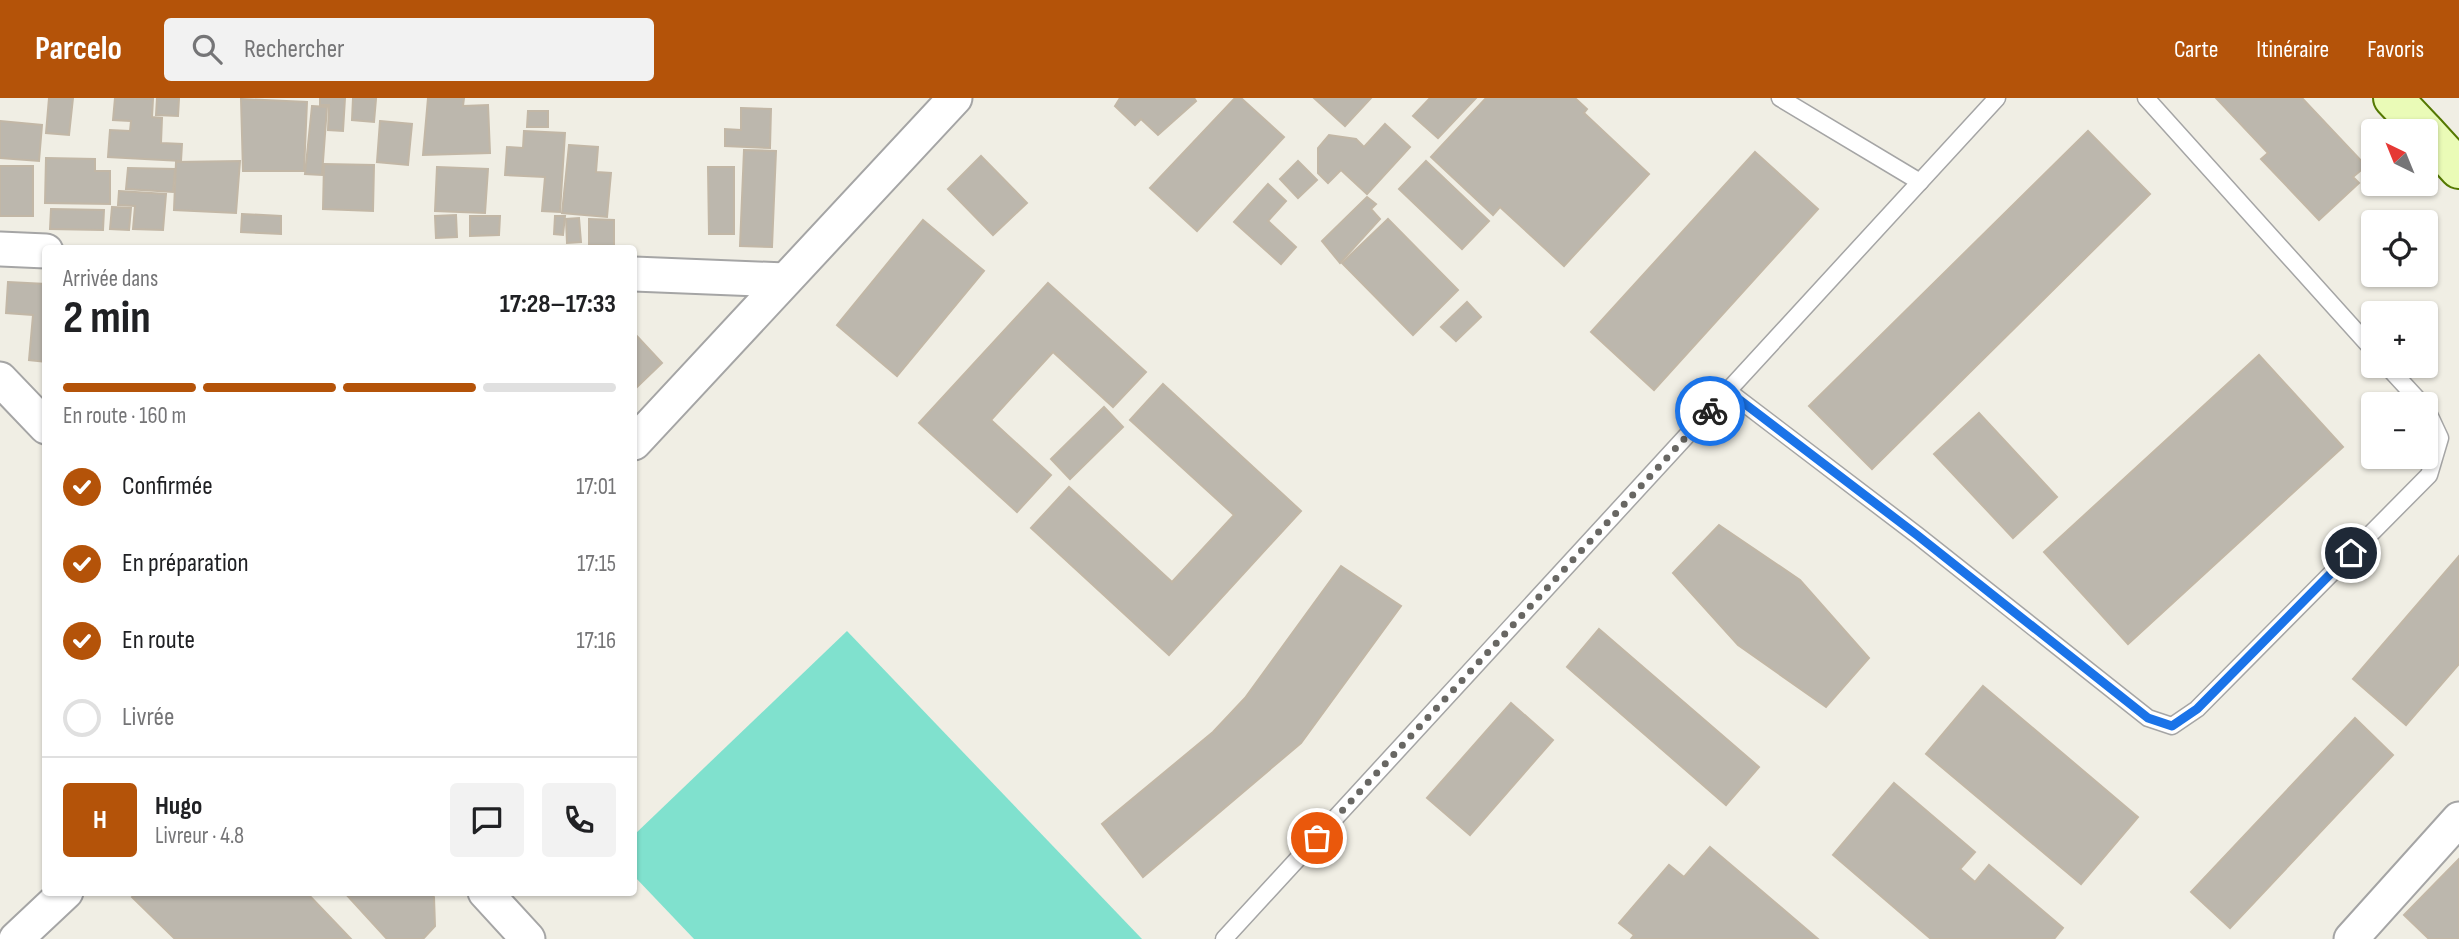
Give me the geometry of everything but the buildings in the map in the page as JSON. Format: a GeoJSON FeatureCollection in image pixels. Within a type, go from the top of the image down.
{"type":"FeatureCollection","features":[{"type":"Feature","properties":{"kind":"street"},"geometry":{"type":"LineString","coordinates":[[637,440],[955,98]]}},
{"type":"Feature","properties":{"kind":"street"},"geometry":{"type":"LineString","coordinates":[[2393,98],[2413,119]]}},
{"type":"Feature","properties":{"kind":"street"},"geometry":{"type":"LineString","coordinates":[[2438,146],[2459,169]]}},
{"type":"Feature","properties":{"kind":"street"},"geometry":{"type":"LineString","coordinates":[[0,249],[42,251]]}},
{"type":"Feature","properties":{"kind":"street"},"geometry":{"type":"LineString","coordinates":[[637,274],[785,281]]}},
{"type":"Feature","properties":{"kind":"street"},"geometry":{"type":"LineString","coordinates":[[0,379],[42,423]]}},
{"type":"Feature","properties":{"kind":"street"},"geometry":{"type":"LineString","coordinates":[[2351,939],[2459,819]]}},
{"type":"Feature","properties":{"kind":"street"},"geometry":{"type":"LineString","coordinates":[[16,939],[62,896]]}},
{"type":"Feature","properties":{"kind":"street"},"geometry":{"type":"LineString","coordinates":[[488,896],[520,936]]}},
{"type":"Feature","properties":{"kind":"lane"},"geometry":{"type":"LineString","coordinates":[[1780,98],[1920,182]]}},
{"type":"Feature","properties":{"kind":"lane"},"geometry":{"type":"LineString","coordinates":[[1224,939],[1997,98]]}},
{"type":"Feature","properties":{"kind":"lane"},"geometry":{"type":"LineString","coordinates":[[2146,98],[2361,337]]}},
{"type":"Feature","properties":{"kind":"lane"},"geometry":{"type":"LineString","coordinates":[[2398,378],[2411,392]]}},
{"type":"Feature","properties":{"kind":"lane"},"geometry":{"type":"LineString","coordinates":[[1728,391],[1917,535],[2148,718],[2172,726],[2197,709],[2429,475],[2431,469]]}},
{"type":"Feature","properties":{"kind":"shaded area"},"geometry":{"type":"Polygon","coordinates":[[[847,631],[1142,939],[694,939],[637,879],[637,832],[847,631]]]}},
{"type":"Feature","properties":{"kind":"way so far"},"geometry":{"type":"LineString","coordinates":[[1317,838],[1710,411]]}},
{"type":"Feature","properties":{"kind":"route"},"geometry":{"type":"LineString","coordinates":[[1710,411],[1728,391],[1917,535],[2148,718],[2172,726],[2197,709],[2351,553]]}}]}
